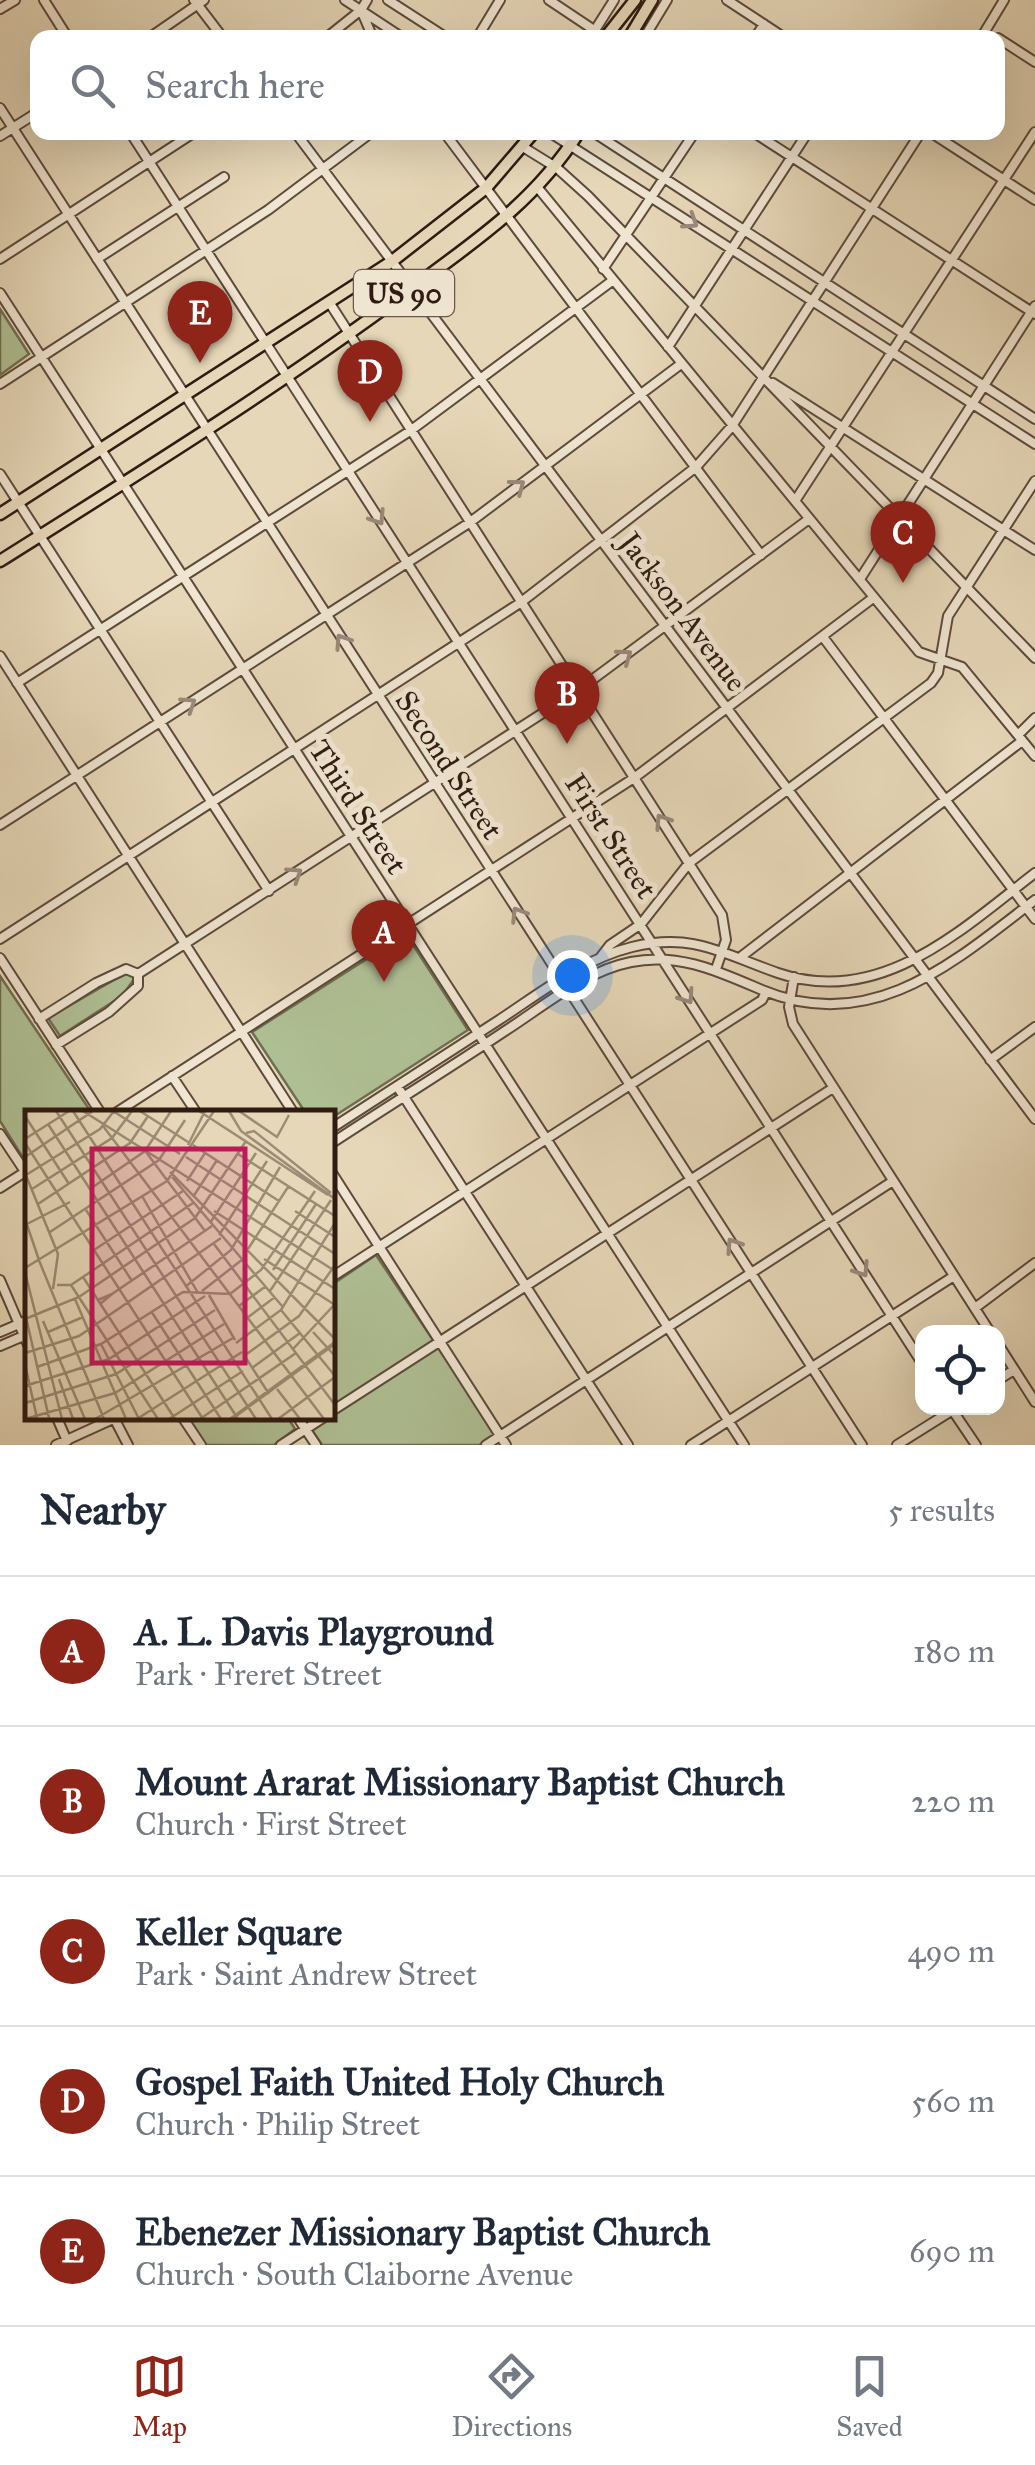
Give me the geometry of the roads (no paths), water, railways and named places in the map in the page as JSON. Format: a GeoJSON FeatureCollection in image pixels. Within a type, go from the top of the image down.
{"type":"FeatureCollection","features":[{"type":"Feature","properties":{"kind":"main road"},"geometry":{"type":"LineString","coordinates":[[611,30],[634,0]]}},
{"type":"Feature","properties":{"kind":"main road"},"geometry":{"type":"LineString","coordinates":[[634,30],[652,0]]}},
{"type":"Feature","properties":{"kind":"main road","name":"US 90"},"geometry":{"type":"LineString","coordinates":[[0,514],[391,262],[486,188],[528,140]]}},
{"type":"Feature","properties":{"kind":"main road","name":"US 90"},"geometry":{"type":"LineString","coordinates":[[0,561],[350,334],[507,216],[556,168],[574,140]]}},
{"type":"Feature","properties":{"kind":"street"},"geometry":{"type":"LineString","coordinates":[[0,10],[14,0]]}},
{"type":"Feature","properties":{"kind":"street"},"geometry":{"type":"LineString","coordinates":[[44,0],[63,30]]}},
{"type":"Feature","properties":{"kind":"street"},"geometry":{"type":"LineString","coordinates":[[346,0],[391,30]]}},
{"type":"Feature","properties":{"kind":"street"},"geometry":{"type":"LineString","coordinates":[[336,30],[361,10],[367,0]]}},
{"type":"Feature","properties":{"kind":"street"},"geometry":{"type":"LineString","coordinates":[[388,0],[434,30]]}},
{"type":"Feature","properties":{"kind":"street"},"geometry":{"type":"LineString","coordinates":[[482,30],[500,0]]}},
{"type":"Feature","properties":{"kind":"street"},"geometry":{"type":"LineString","coordinates":[[548,0],[587,30]]}},
{"type":"Feature","properties":{"kind":"street"},"geometry":{"type":"LineString","coordinates":[[595,30],[614,0]]}},
{"type":"Feature","properties":{"kind":"street"},"geometry":{"type":"LineString","coordinates":[[649,30],[667,0]]}},
{"type":"Feature","properties":{"kind":"street"},"geometry":{"type":"LineString","coordinates":[[728,0],[773,30]]}},
{"type":"Feature","properties":{"kind":"street"},"geometry":{"type":"LineString","coordinates":[[985,30],[1004,0]]}},
{"type":"Feature","properties":{"kind":"street"},"geometry":{"type":"LineString","coordinates":[[160,30],[198,2],[216,30]]}},
{"type":"Feature","properties":{"kind":"street"},"geometry":{"type":"LineString","coordinates":[[361,10],[370,30]]}},
{"type":"Feature","properties":{"kind":"street"},"geometry":{"type":"LineString","coordinates":[[760,30],[764,24]]}},
{"type":"Feature","properties":{"kind":"street"},"geometry":{"type":"LineString","coordinates":[[1005,43],[1035,62]]}},
{"type":"Feature","properties":{"kind":"street","name":"Second Street"},"geometry":{"type":"LineString","coordinates":[[0,108],[862,1445]]}},
{"type":"Feature","properties":{"kind":"street"},"geometry":{"type":"LineString","coordinates":[[0,136],[30,117]]}},
{"type":"Feature","properties":{"kind":"street"},"geometry":{"type":"LineString","coordinates":[[795,501],[1035,132]]}},
{"type":"Feature","properties":{"kind":"street","name":"First Street"},"geometry":{"type":"LineString","coordinates":[[135,140],[915,1352]]}},
{"type":"Feature","properties":{"kind":"street"},"geometry":{"type":"LineString","coordinates":[[0,259],[184,140]]}},
{"type":"Feature","properties":{"kind":"street","name":"Jackson Avenue"},"geometry":{"type":"LineString","coordinates":[[301,140],[1035,1120]]}},
{"type":"Feature","properties":{"kind":"street"},"geometry":{"type":"LineString","coordinates":[[0,384],[207,250],[361,140]]}},
{"type":"Feature","properties":{"kind":"street"},"geometry":{"type":"LineString","coordinates":[[450,140],[761,555]]}},
{"type":"Feature","properties":{"kind":"street"},"geometry":{"type":"LineString","coordinates":[[561,140],[1035,444]]}},
{"type":"Feature","properties":{"kind":"street"},"geometry":{"type":"LineString","coordinates":[[605,140],[1035,419]]}},
{"type":"Feature","properties":{"kind":"street"},"geometry":{"type":"LineString","coordinates":[[603,269],[690,140]]}},
{"type":"Feature","properties":{"kind":"street"},"geometry":{"type":"LineString","coordinates":[[766,140],[1034,311],[860,579]]}},
{"type":"Feature","properties":{"kind":"street"},"geometry":{"type":"LineString","coordinates":[[668,347],[803,140]]}},
{"type":"Feature","properties":{"kind":"street"},"geometry":{"type":"LineString","coordinates":[[0,939],[520,603],[696,466],[732,426],[915,140]]}},
{"type":"Feature","properties":{"kind":"street"},"geometry":{"type":"LineString","coordinates":[[942,140],[1035,200]]}},
{"type":"Feature","properties":{"kind":"street"},"geometry":{"type":"LineString","coordinates":[[523,146],[556,168],[627,236],[1035,658]]}},
{"type":"Feature","properties":{"kind":"street"},"geometry":{"type":"LineString","coordinates":[[97,259],[224,177]]}},
{"type":"Feature","properties":{"kind":"street"},"geometry":{"type":"LineString","coordinates":[[538,188],[919,652],[962,667],[1035,756]]}},
{"type":"Feature","properties":{"kind":"street"},"geometry":{"type":"LineString","coordinates":[[17,683],[410,431],[612,282]]}},
{"type":"Feature","properties":{"kind":"street","name":"Third Street"},"geometry":{"type":"LineString","coordinates":[[0,293],[744,1445]]}},
{"type":"Feature","properties":{"kind":"street"},"geometry":{"type":"LineString","coordinates":[[330,302],[725,922],[716,969]]}},
{"type":"Feature","properties":{"kind":"street"},"geometry":{"type":"LineString","coordinates":[[0,825],[469,522],[681,364]]}},
{"type":"Feature","properties":{"kind":"street"},"geometry":{"type":"LineString","coordinates":[[763,378],[1035,550]]}},
{"type":"Feature","properties":{"kind":"street"},"geometry":{"type":"LineString","coordinates":[[0,474],[270,890]]}},
{"type":"Feature","properties":{"kind":"street"},"geometry":{"type":"LineString","coordinates":[[599,959],[641,924],[689,863],[932,683],[938,673],[945,622],[1035,481]]}},
{"type":"Feature","properties":{"kind":"street"},"geometry":{"type":"LineString","coordinates":[[138,974],[578,691],[809,519]]}},
{"type":"Feature","properties":{"kind":"street"},"geometry":{"type":"LineString","coordinates":[[120,1110],[634,778],[873,598]]}},
{"type":"Feature","properties":{"kind":"street"},"geometry":{"type":"LineString","coordinates":[[823,637],[1035,919]]}},
{"type":"Feature","properties":{"kind":"street"},"geometry":{"type":"LineString","coordinates":[[0,656],[292,1110]]}},
{"type":"Feature","properties":{"kind":"street"},"geometry":{"type":"LineString","coordinates":[[742,956],[946,800],[1020,738],[1035,718]]}},
{"type":"Feature","properties":{"kind":"street"},"geometry":{"type":"LineString","coordinates":[[335,1126],[560,980],[599,959],[652,943],[684,943],[742,956],[794,978],[832,982],[874,977],[916,960],[1035,873]]}},
{"type":"Feature","properties":{"kind":"street"},"geometry":{"type":"LineString","coordinates":[[335,1141],[568,990],[616,966],[662,960],[716,969],[790,999],[832,1003],[869,1000],[893,995],[930,978],[1035,900]]}},
{"type":"Feature","properties":{"kind":"street"},"geometry":{"type":"LineString","coordinates":[[0,958],[99,1110]]}},
{"type":"Feature","properties":{"kind":"street"},"geometry":{"type":"LineString","coordinates":[[39,1019],[107,977],[126,969],[138,974]]}},
{"type":"Feature","properties":{"kind":"street"},"geometry":{"type":"LineString","coordinates":[[56,1045],[119,1003],[138,986],[138,974]]}},
{"type":"Feature","properties":{"kind":"street"},"geometry":{"type":"LineString","coordinates":[[794,978],[790,999],[792,1024],[986,1325]]}},
{"type":"Feature","properties":{"kind":"street"},"geometry":{"type":"LineString","coordinates":[[335,1275],[631,1087],[762,1000],[766,992]]}},
{"type":"Feature","properties":{"kind":"street"},"geometry":{"type":"LineString","coordinates":[[990,1060],[1035,1026]]}},
{"type":"Feature","properties":{"kind":"street"},"geometry":{"type":"LineString","coordinates":[[172,1076],[195,1110]]}},
{"type":"Feature","properties":{"kind":"street"},"geometry":{"type":"LineString","coordinates":[[396,1086],[628,1445]]}},
{"type":"Feature","properties":{"kind":"street"},"geometry":{"type":"LineString","coordinates":[[335,1409],[833,1088]]}},
{"type":"Feature","properties":{"kind":"street"},"geometry":{"type":"LineString","coordinates":[[0,1134],[25,1172]]}},
{"type":"Feature","properties":{"kind":"street"},"geometry":{"type":"LineString","coordinates":[[0,1188],[25,1174]]}},
{"type":"Feature","properties":{"kind":"street"},"geometry":{"type":"LineString","coordinates":[[335,1178],[506,1445]]}},
{"type":"Feature","properties":{"kind":"street"},"geometry":{"type":"LineString","coordinates":[[486,1445],[893,1181]]}},
{"type":"Feature","properties":{"kind":"street"},"geometry":{"type":"LineString","coordinates":[[975,1308],[1035,1264]]}},
{"type":"Feature","properties":{"kind":"street"},"geometry":{"type":"LineString","coordinates":[[690,1445],[954,1276]]}},
{"type":"Feature","properties":{"kind":"street"},"geometry":{"type":"LineString","coordinates":[[0,1280],[23,1322],[0,1332]]}},
{"type":"Feature","properties":{"kind":"street"},"geometry":{"type":"LineString","coordinates":[[0,1346],[25,1338]]}},
{"type":"Feature","properties":{"kind":"street"},"geometry":{"type":"LineString","coordinates":[[1005,1355],[1032,1391],[1035,1402]]}},
{"type":"Feature","properties":{"kind":"street"},"geometry":{"type":"LineString","coordinates":[[1005,1376],[1014,1370]]}},
{"type":"Feature","properties":{"kind":"street"},"geometry":{"type":"LineString","coordinates":[[897,1445],[942,1415]]}},
{"type":"Feature","properties":{"kind":"street"},"geometry":{"type":"LineString","coordinates":[[957,1415],[976,1445]]}},
{"type":"Feature","properties":{"kind":"street"},"geometry":{"type":"LineString","coordinates":[[56,1445],[110,1420]]}},
{"type":"Feature","properties":{"kind":"street"},"geometry":{"type":"LineString","coordinates":[[115,1420],[128,1445]]}},
{"type":"Feature","properties":{"kind":"street"},"geometry":{"type":"LineString","coordinates":[[184,1420],[201,1445]]}},
{"type":"Feature","properties":{"kind":"street"},"geometry":{"type":"LineString","coordinates":[[299,1420],[316,1445]]}},
{"type":"Feature","properties":{"kind":"street"},"geometry":{"type":"LineString","coordinates":[[281,1445],[320,1420]]}},
{"type":"Feature","properties":{"kind":"place","name":"Ebenezer Missionary Baptist Church"},"geometry":{"type":"Point","coordinates":[200,363]}},
{"type":"Feature","properties":{"kind":"place","name":"Gospel Faith United Holy Church"},"geometry":{"type":"Point","coordinates":[370,422]}},
{"type":"Feature","properties":{"kind":"place","name":"Keller Square"},"geometry":{"type":"Point","coordinates":[903,583]}},
{"type":"Feature","properties":{"kind":"place","name":"Mount Ararat Missionary Baptist Church"},"geometry":{"type":"Point","coordinates":[567,744]}},
{"type":"Feature","properties":{"kind":"place","name":"A. L. Davis Playground"},"geometry":{"type":"Point","coordinates":[384,982]}}]}
